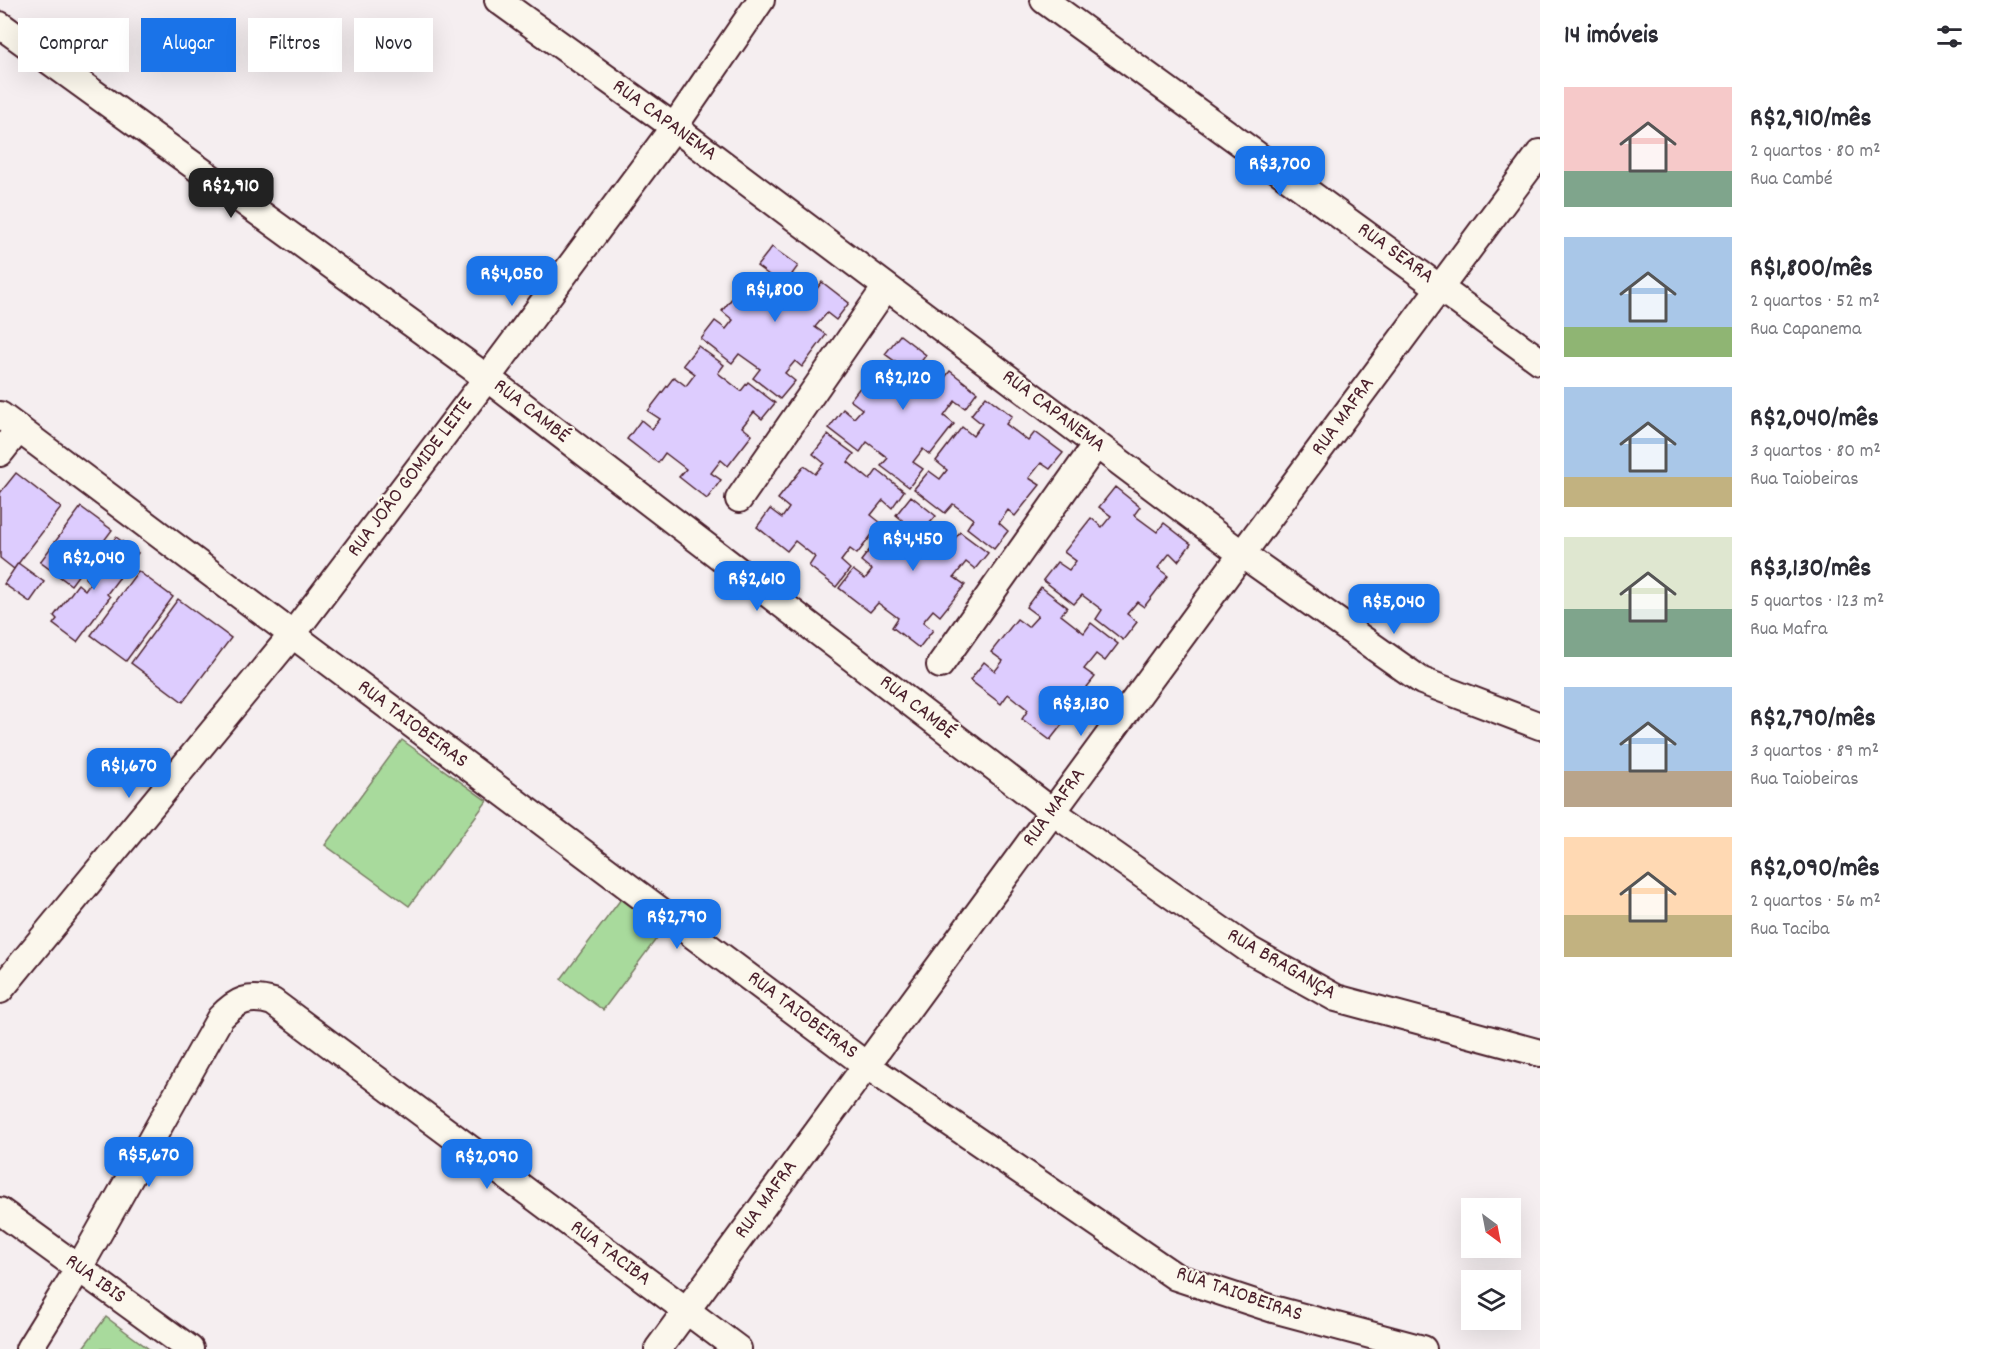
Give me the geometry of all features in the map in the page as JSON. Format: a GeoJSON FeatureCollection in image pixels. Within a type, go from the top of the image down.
{"type":"FeatureCollection","features":[{"type":"Feature","properties":{"kind":"street","name":"RUA CAPANEMA"},"geometry":{"type":"LineString","coordinates":[[498,0],[674,127],[1242,554],[1422,681],[1540,726]]}},
{"type":"Feature","properties":{"kind":"street","name":"RUA JOÃO GOMIDE LEITE"},"geometry":{"type":"LineString","coordinates":[[0,990],[292,635],[674,127],[761,0]]}},
{"type":"Feature","properties":{"kind":"street","name":"RUA SEARA"},"geometry":{"type":"LineString","coordinates":[[1044,0],[1540,361]]}},
{"type":"Feature","properties":{"kind":"street","name":"RUA CAMBÉ"},"geometry":{"type":"LineString","coordinates":[[0,25],[487,378],[1053,812]]}},
{"type":"Feature","properties":{"kind":"street","name":"RUA MAFRA"},"geometry":{"type":"LineString","coordinates":[[658,1349],[1242,554],[1540,153]]}},
{"type":"Feature","properties":{"kind":"street"},"geometry":{"type":"LineString","coordinates":[[739,499],[886,287]]}},
{"type":"Feature","properties":{"kind":"street"},"geometry":{"type":"LineString","coordinates":[[0,453],[9,422]]}},
{"type":"Feature","properties":{"kind":"street","name":"RUA TAIOBEIRAS"},"geometry":{"type":"LineString","coordinates":[[9,422],[866,1065],[1176,1276],[1273,1310],[1423,1349]]}},
{"type":"Feature","properties":{"kind":"street"},"geometry":{"type":"LineString","coordinates":[[940,665],[1096,445]]}},
{"type":"Feature","properties":{"kind":"street","name":"RUA BRAGANÇA"},"geometry":{"type":"LineString","coordinates":[[1053,812],[1251,951],[1336,998],[1540,1053]]}},
{"type":"Feature","properties":{"kind":"street","name":"RUA TACIBA"},"geometry":{"type":"LineString","coordinates":[[79,1268],[220,1018],[232,1005],[246,999],[261,999],[273,1002],[738,1349]]}},
{"type":"Feature","properties":{"kind":"street","name":"RUA IBIS"},"geometry":{"type":"LineString","coordinates":[[0,1211],[190,1349]]}},
{"type":"Feature","properties":{"kind":"street"},"geometry":{"type":"LineString","coordinates":[[29,1349],[79,1268]]}},
{"type":"Feature","properties":{"kind":"green space"},"geometry":{"type":"Polygon","coordinates":[[[402,740],[487,801],[409,906],[325,845],[402,740]]]}},
{"type":"Feature","properties":{"kind":"green space"},"geometry":{"type":"Polygon","coordinates":[[[621,899],[663,930],[603,1010],[561,979],[621,899]]]}},
{"type":"Feature","properties":{"kind":"green space"},"geometry":{"type":"Polygon","coordinates":[[[106,1317],[149,1349],[82,1349],[106,1317]]]}},
{"type":"Feature","properties":{"kind":"building"},"geometry":{"type":"Polygon","coordinates":[[[772,247],[798,266],[792,274],[815,291],[822,282],[849,303],[836,320],[827,313],[815,327],[826,335],[802,367],[795,361],[785,373],[795,381],[780,399],[753,378],[760,369],[739,354],[732,363],[701,339],[715,321],[726,329],[733,320],[722,311],[748,278],[759,286],[769,275],[757,266],[772,247]]]}},
{"type":"Feature","properties":{"kind":"building"},"geometry":{"type":"Polygon","coordinates":[[[900,335],[926,355],[920,363],[943,380],[950,371],[977,392],[965,408],[955,401],[944,416],[954,424],[930,455],[923,449],[913,462],[923,469],[909,487],[881,466],[888,458],[867,442],[860,452],[829,428],[843,409],[854,418],[862,409],[850,400],[877,366],[887,375],[897,363],[885,354],[900,335]]]}},
{"type":"Feature","properties":{"kind":"building"},"geometry":{"type":"Polygon","coordinates":[[[698,346],[724,365],[718,373],[741,391],[748,382],[775,403],[762,419],[754,412],[742,427],[752,435],[728,466],[721,460],[711,473],[721,480],[707,499],[679,477],[686,469],[665,453],[658,463],[627,439],[641,420],[652,429],[660,419],[648,411],[674,377],[686,386],[695,374],[683,365],[698,346]]]}},
{"type":"Feature","properties":{"kind":"building"},"geometry":{"type":"Polygon","coordinates":[[[986,396],[1012,416],[1006,424],[1028,441],[1035,432],[1063,453],[1050,469],[1041,463],[1029,478],[1040,485],[1015,516],[1008,510],[999,523],[1008,531],[994,549],[967,528],[973,519],[953,504],[945,513],[914,489],[929,471],[940,479],[947,470],[936,461],[962,427],[973,436],[982,424],[971,415],[986,396]]]}},
{"type":"Feature","properties":{"kind":"building"},"geometry":{"type":"Polygon","coordinates":[[[828,435],[854,454],[848,462],[870,480],[877,470],[904,491],[892,508],[883,500],[871,515],[881,523],[857,554],[850,549],[841,561],[850,569],[836,587],[809,566],[815,557],[795,541],[787,551],[757,527],[770,509],[782,518],[789,508],[778,499],[804,466],[815,474],[824,463],[813,454],[828,435]]]}},
{"type":"Feature","properties":{"kind":"building"},"geometry":{"type":"Polygon","coordinates":[[[16,473],[61,508],[14,569],[0,558],[0,493],[16,473]]]}},
{"type":"Feature","properties":{"kind":"building"},"geometry":{"type":"Polygon","coordinates":[[[1115,487],[1140,507],[1134,515],[1157,532],[1164,523],[1191,544],[1178,561],[1170,553],[1158,568],[1168,576],[1144,607],[1137,602],[1127,614],[1137,622],[1123,640],[1096,619],[1102,610],[1082,595],[1074,604],[1043,580],[1057,562],[1069,570],[1076,561],[1064,552],[1091,518],[1102,527],[1111,516],[1099,507],[1115,487]]]}},
{"type":"Feature","properties":{"kind":"building"},"geometry":{"type":"Polygon","coordinates":[[[911,496],[936,516],[930,523],[953,541],[960,532],[988,553],[975,569],[966,562],[954,577],[965,585],[940,616],[933,610],[923,622],[933,630],[919,648],[892,627],[898,618],[878,603],[870,612],[839,588],[853,570],[865,579],[872,570],[861,561],[887,527],[898,535],[907,524],[896,515],[911,496]]]}},
{"type":"Feature","properties":{"kind":"building"},"geometry":{"type":"Polygon","coordinates":[[[81,507],[112,530],[71,585],[40,562],[81,507]]]}},
{"type":"Feature","properties":{"kind":"building"},"geometry":{"type":"Polygon","coordinates":[[[116,537],[138,553],[107,594],[110,597],[77,642],[53,624],[57,619],[54,616],[78,584],[85,590],[90,583],[85,578],[116,537]]]}},
{"type":"Feature","properties":{"kind":"building"},"geometry":{"type":"Polygon","coordinates":[[[18,563],[44,582],[30,602],[4,584],[18,563]]]}},
{"type":"Feature","properties":{"kind":"building"},"geometry":{"type":"Polygon","coordinates":[[[138,571],[173,597],[126,661],[91,635],[138,571]]]}},
{"type":"Feature","properties":{"kind":"building"},"geometry":{"type":"Polygon","coordinates":[[[1041,587],[1067,607],[1061,615],[1084,633],[1091,623],[1118,644],[1105,661],[1096,654],[1084,669],[1095,677],[1071,707],[1063,702],[1054,714],[1064,722],[1050,740],[1022,719],[1028,710],[1008,694],[1001,704],[970,680],[984,662],[995,671],[1003,661],[991,652],[1017,619],[1028,627],[1038,616],[1026,607],[1041,587]]]}},
{"type":"Feature","properties":{"kind":"building"},"geometry":{"type":"Polygon","coordinates":[[[178,599],[231,638],[183,702],[131,663],[178,599]]]}}]}
